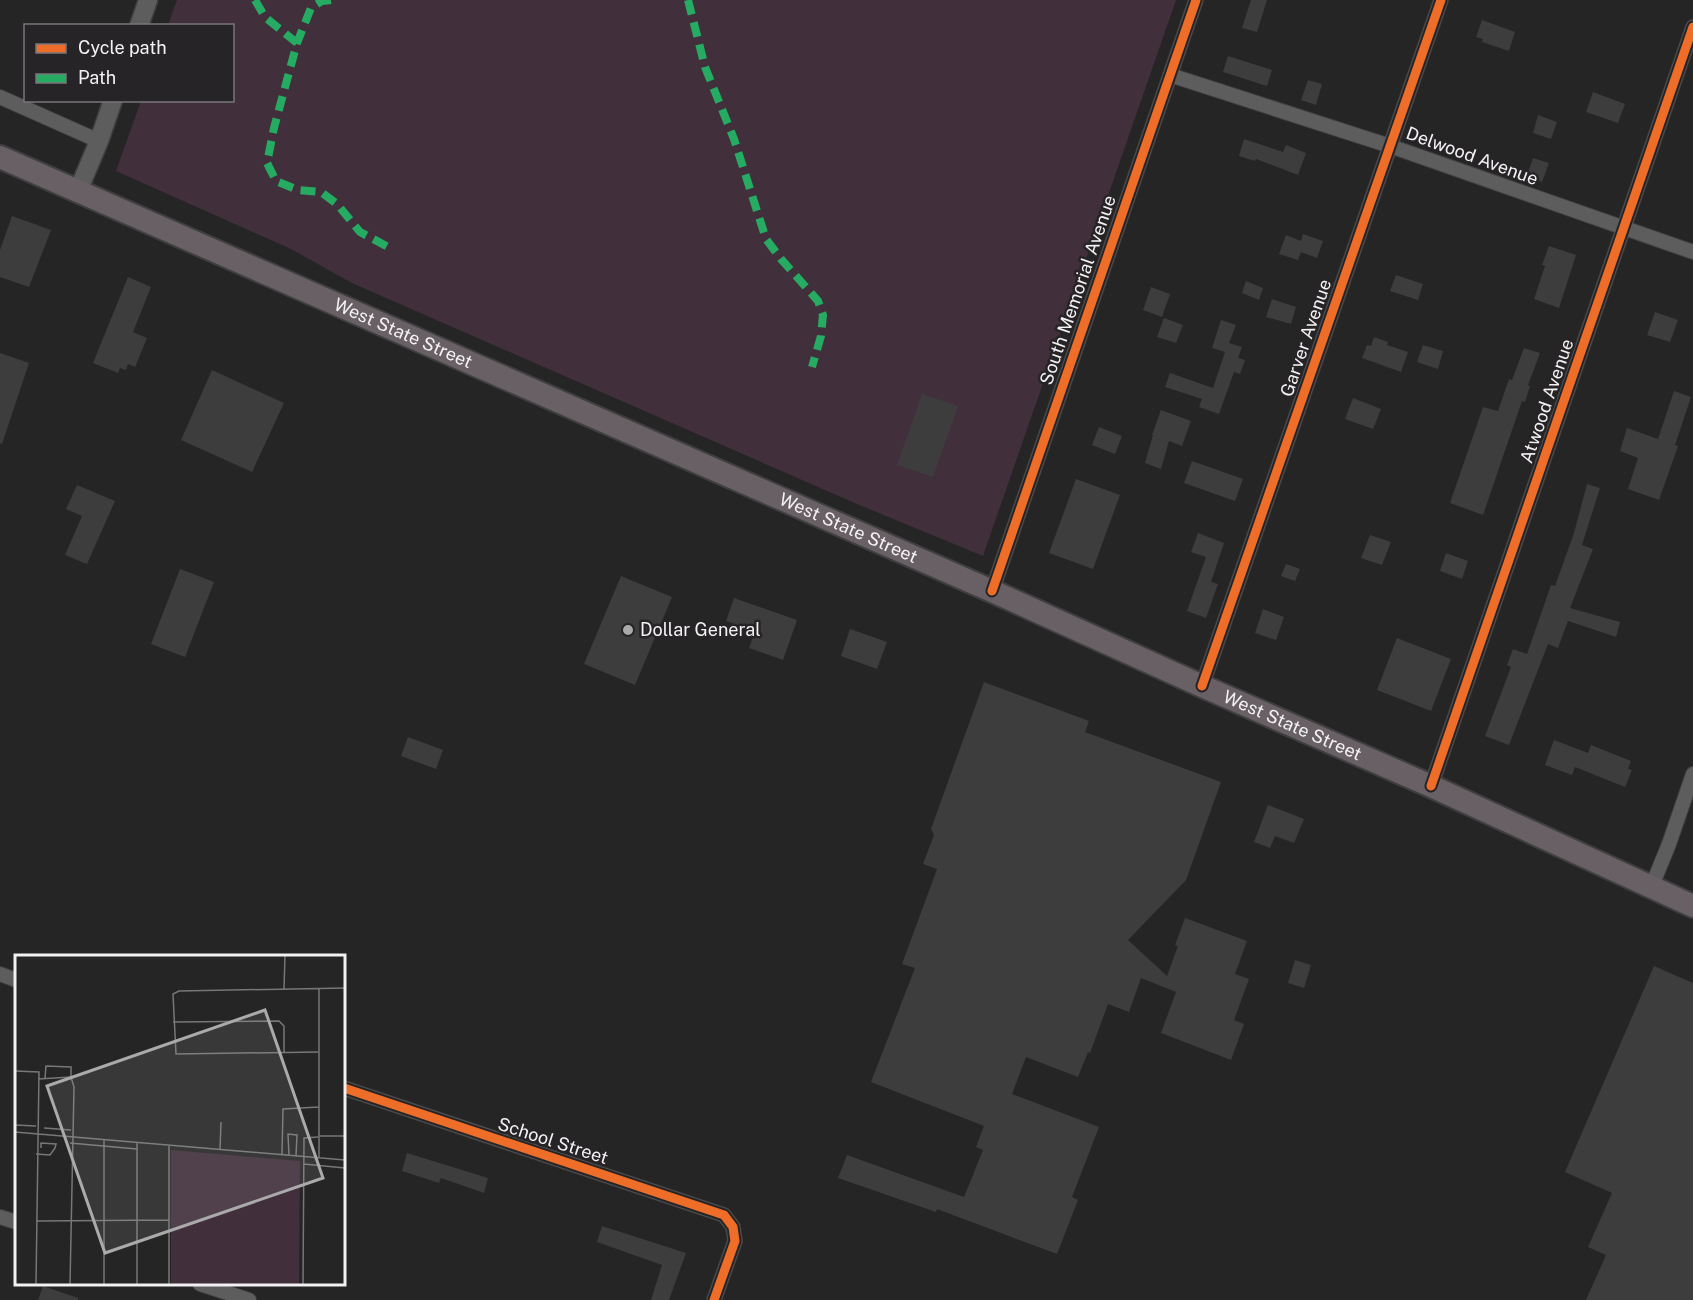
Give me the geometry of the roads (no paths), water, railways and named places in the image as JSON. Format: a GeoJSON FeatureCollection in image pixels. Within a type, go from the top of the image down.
{"type":"FeatureCollection","features":[{"type":"Feature","properties":{"kind":"main road","name":"West State Street"},"geometry":{"type":"LineString","coordinates":[[0,157],[992,591],[1431,786],[1693,906]]}},
{"type":"Feature","properties":{"kind":"street"},"geometry":{"type":"LineString","coordinates":[[140,24],[148,0]]}},
{"type":"Feature","properties":{"kind":"street","name":"South Memorial Avenue"},"geometry":{"type":"LineString","coordinates":[[992,591],[1196,0]]}},
{"type":"Feature","properties":{"kind":"street","name":"Garver Avenue"},"geometry":{"type":"LineString","coordinates":[[1202,686],[1441,0]]}},
{"type":"Feature","properties":{"kind":"street","name":"Atwood Avenue"},"geometry":{"type":"LineString","coordinates":[[1431,786],[1693,27]]}},
{"type":"Feature","properties":{"kind":"street","name":"Delwood Avenue"},"geometry":{"type":"LineString","coordinates":[[1170,75],[1390,146],[1693,252]]}},
{"type":"Feature","properties":{"kind":"street"},"geometry":{"type":"LineString","coordinates":[[0,97],[99,141]]}},
{"type":"Feature","properties":{"kind":"street"},"geometry":{"type":"LineString","coordinates":[[78,191],[112,102]]}},
{"type":"Feature","properties":{"kind":"street"},"geometry":{"type":"LineString","coordinates":[[1651,888],[1693,774]]}},
{"type":"Feature","properties":{"kind":"street"},"geometry":{"type":"LineString","coordinates":[[0,974],[15,980]]}},
{"type":"Feature","properties":{"kind":"street","name":"School Street"},"geometry":{"type":"LineString","coordinates":[[345,1088],[724,1215],[733,1227],[735,1241],[714,1300]]}},
{"type":"Feature","properties":{"kind":"street"},"geometry":{"type":"LineString","coordinates":[[0,1217],[15,1222]]}},
{"type":"Feature","properties":{"kind":"street"},"geometry":{"type":"LineString","coordinates":[[203,1285],[249,1300]]}},
{"type":"Feature","properties":{"kind":"place","name":"Dollar General"},"geometry":{"type":"Point","coordinates":[628,630]}}]}
